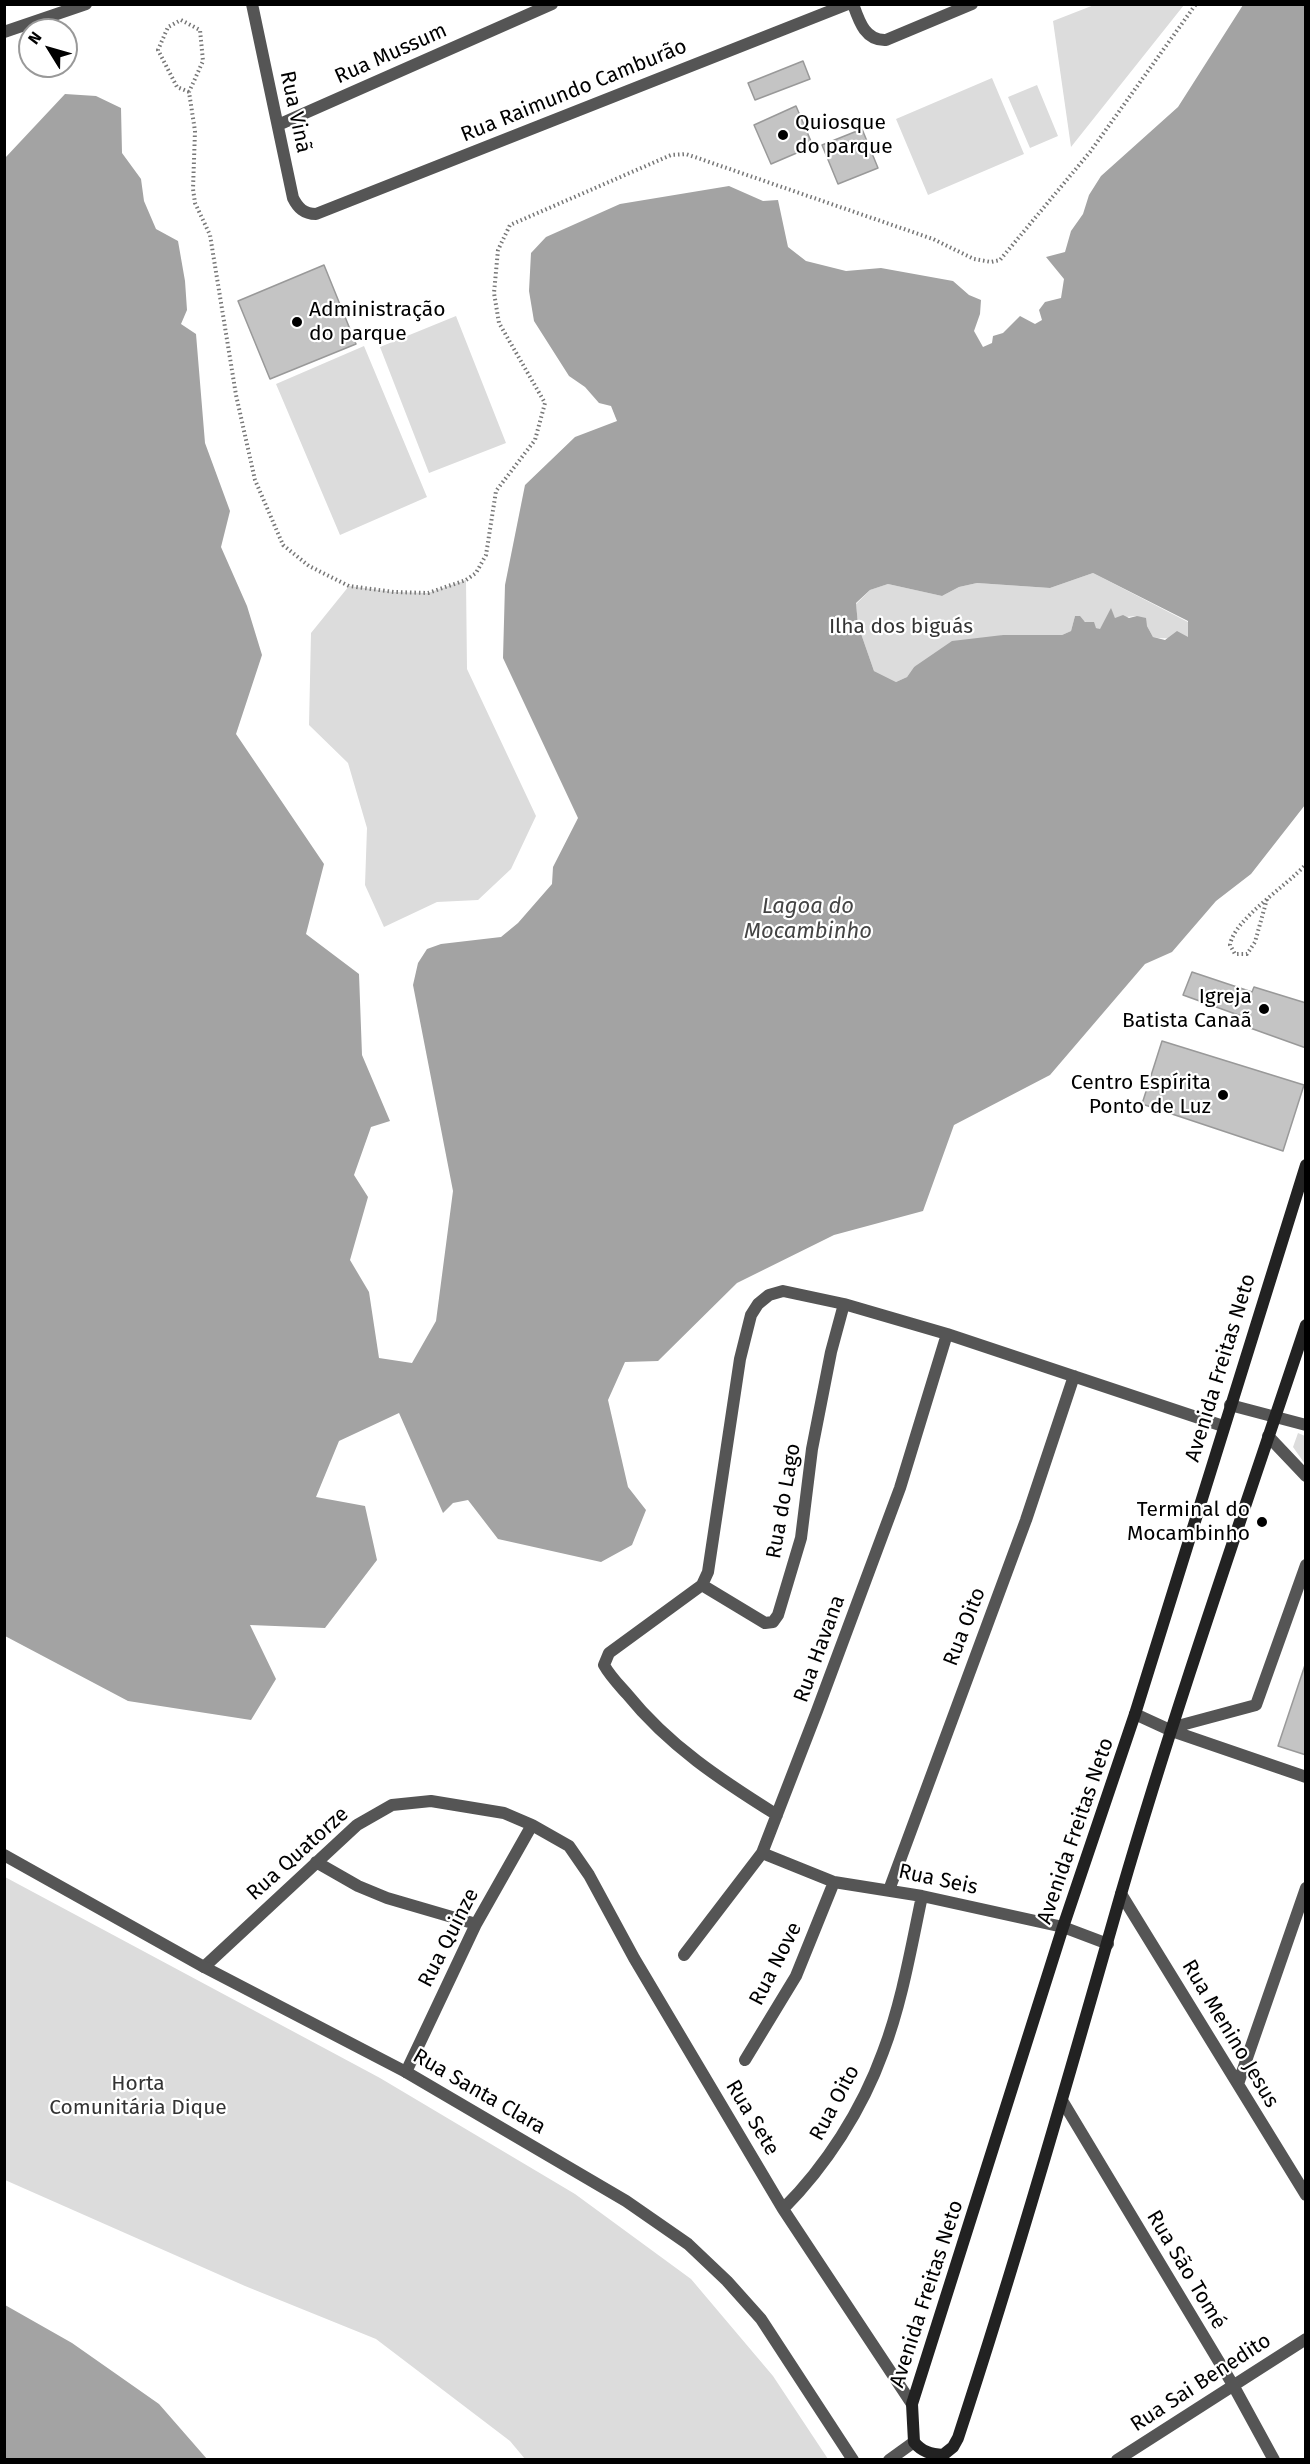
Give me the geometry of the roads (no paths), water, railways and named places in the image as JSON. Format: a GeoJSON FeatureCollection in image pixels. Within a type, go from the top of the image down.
{"type":"FeatureCollection","features":[{"type":"Feature","properties":{"kind":"main road","name":"Avenida Freitas Neto"},"geometry":{"type":"LineString","coordinates":[[914,2442],[912,2404],[1064,1927],[1135,1714],[1305,1165]]}},
{"type":"Feature","properties":{"kind":"main road"},"geometry":{"type":"LineString","coordinates":[[914,2442],[927,2452],[945,2457],[958,2438],[1063,2102],[1121,1894],[1218,1583],[1305,1325]]}},
{"type":"Feature","properties":{"kind":"street"},"geometry":{"type":"LineString","coordinates":[[4,32],[86,4]]}},
{"type":"Feature","properties":{"kind":"street","name":"Rua Vinã"},"geometry":{"type":"LineString","coordinates":[[252,4],[293,198],[301,210],[307,214],[316,214]]}},
{"type":"Feature","properties":{"kind":"street","name":"Rua Mussum"},"geometry":{"type":"LineString","coordinates":[[278,124],[552,4]]}},
{"type":"Feature","properties":{"kind":"street","name":"Rua Raimundo Camburão"},"geometry":{"type":"LineString","coordinates":[[316,214],[848,4]]}},
{"type":"Feature","properties":{"kind":"street"},"geometry":{"type":"LineString","coordinates":[[853,4],[865,31],[877,40],[886,40],[972,4]]}},
{"type":"Feature","properties":{"kind":"street"},"geometry":{"type":"LineString","coordinates":[[777,1815],[697,1764],[648,1720],[604,1665],[609,1653],[702,1585],[712,1555],[740,1359],[751,1315],[758,1304],[769,1295],[783,1291],[844,1304],[947,1334],[1223,1426]]}},
{"type":"Feature","properties":{"kind":"street","name":"Rua do Lago"},"geometry":{"type":"LineString","coordinates":[[702,1585],[765,1623],[773,1622],[778,1615],[801,1538],[812,1449],[831,1352],[844,1304]]}},
{"type":"Feature","properties":{"kind":"street","name":"Rua Havana"},"geometry":{"type":"LineString","coordinates":[[684,1955],[762,1853],[900,1488],[947,1334]]}},
{"type":"Feature","properties":{"kind":"street","name":"Rua Oito"},"geometry":{"type":"LineString","coordinates":[[889,1890],[1026,1520],[1074,1376]]}},
{"type":"Feature","properties":{"kind":"street"},"geometry":{"type":"LineString","coordinates":[[1230,1406],[1305,1425]]}},
{"type":"Feature","properties":{"kind":"street"},"geometry":{"type":"LineString","coordinates":[[1268,1436],[1305,1476]]}},
{"type":"Feature","properties":{"kind":"street"},"geometry":{"type":"LineString","coordinates":[[1173,1729],[1256,1705],[1305,1565]]}},
{"type":"Feature","properties":{"kind":"street"},"geometry":{"type":"LineString","coordinates":[[1135,1714],[1305,1777]]}},
{"type":"Feature","properties":{"kind":"street","name":"Rua Quatorze"},"geometry":{"type":"LineString","coordinates":[[204,1968],[357,1825],[392,1805],[431,1801],[504,1813],[532,1825],[569,1846]]}},
{"type":"Feature","properties":{"kind":"street","name":"Rua Quinze"},"geometry":{"type":"LineString","coordinates":[[406,2072],[476,1924],[532,1825]]}},
{"type":"Feature","properties":{"kind":"street","name":"Rua Sete"},"geometry":{"type":"LineString","coordinates":[[569,1846],[589,1875],[634,1958],[783,2209],[912,2404]]}},
{"type":"Feature","properties":{"kind":"street","name":"Rua Seis"},"geometry":{"type":"LineString","coordinates":[[762,1853],[834,1882],[922,1896],[1064,1927],[1108,1944]]}},
{"type":"Feature","properties":{"kind":"street","name":"Rua Santa Clara"},"geometry":{"type":"LineString","coordinates":[[4,1854],[204,1968],[406,2072],[599,2184],[688,2244],[727,2281],[761,2319],[852,2460]]}},
{"type":"Feature","properties":{"kind":"street"},"geometry":{"type":"LineString","coordinates":[[315,1862],[358,1886],[387,1898],[476,1924]]}},
{"type":"Feature","properties":{"kind":"street","name":"Rua Nove"},"geometry":{"type":"LineString","coordinates":[[745,2060],[796,1976],[834,1882]]}},
{"type":"Feature","properties":{"kind":"street"},"geometry":{"type":"LineString","coordinates":[[1238,2084],[1305,1888]]}},
{"type":"Feature","properties":{"kind":"street","name":"Rua Menino Jesus"},"geometry":{"type":"LineString","coordinates":[[1121,1894],[1305,2195]]}},
{"type":"Feature","properties":{"kind":"street","name":"Rua Oito"},"geometry":{"type":"LineString","coordinates":[[783,2209],[808,2184],[834,2150],[883,2052],[904,1977],[922,1896]]}},
{"type":"Feature","properties":{"kind":"street","name":"Rua São Tomé"},"geometry":{"type":"LineString","coordinates":[[1063,2102],[1233,2385],[1274,2460]]}},
{"type":"Feature","properties":{"kind":"street","name":"Rua Sai Benedito"},"geometry":{"type":"LineString","coordinates":[[1117,2460],[1305,2339]]}},
{"type":"Feature","properties":{"kind":"street"},"geometry":{"type":"LineString","coordinates":[[889,2460],[914,2442]]}},
{"type":"Feature","properties":{"kind":"water","name":"Lagoa do Mocambinho"},"geometry":{"type":"Polygon","coordinates":[[[1243,5],[1305,5],[1305,805],[1251,874],[1216,901],[1172,952],[1145,964],[1050,1075],[954,1125],[923,1211],[834,1235],[737,1283],[658,1361],[625,1362],[608,1400],[628,1487],[646,1510],[632,1545],[601,1562],[498,1539],[468,1500],[453,1503],[443,1513],[399,1413],[339,1441],[316,1497],[365,1506],[377,1560],[325,1628],[250,1625],[276,1679],[251,1720],[128,1701],[5,1636],[5,158],[65,94],[96,96],[121,108],[122,153],[141,179],[144,201],[156,229],[178,241],[187,310],[181,324],[196,334],[205,443],[230,511],[221,547],[247,606],[262,655],[236,734],[324,864],[306,934],[359,974],[362,1055],[390,1121],[371,1127],[354,1175],[368,1197],[350,1260],[369,1292],[379,1358],[412,1363],[436,1321],[453,1191],[413,985],[418,963],[427,949],[441,944],[501,937],[518,923],[552,884],[553,867],[578,818],[503,658],[505,585],[525,485],[575,437],[617,421],[611,406],[599,403],[585,387],[569,376],[534,321],[529,291],[531,253],[546,237],[620,204],[729,186],[763,201],[778,200],[788,247],[806,261],[846,271],[881,268],[953,281],[969,295],[981,300],[980,314],[974,331],[983,347],[992,343],[993,336],[1003,333],[1020,316],[1035,324],[1042,320],[1039,310],[1045,302],[1061,298],[1064,279],[1046,257],[1065,252],[1071,231],[1083,214],[1089,195],[1101,176],[1178,107],[1243,5]],[[1093,573],[1050,588],[977,583],[959,587],[942,596],[888,584],[870,590],[856,603],[858,625],[874,671],[896,682],[907,677],[914,667],[952,641],[1003,635],[1062,635],[1071,631],[1075,616],[1080,616],[1085,622],[1094,622],[1096,628],[1100,629],[1111,608],[1115,618],[1123,615],[1129,618],[1137,616],[1146,618],[1147,626],[1153,637],[1165,640],[1177,631],[1188,637],[1188,621],[1093,573]]]}},
{"type":"Feature","properties":{"kind":"water"},"geometry":{"type":"Polygon","coordinates":[[[5,2305],[72,2343],[159,2404],[207,2459],[5,2459],[5,2305]]]}},
{"type":"Feature","properties":{"kind":"place","name":"Quiosque do parque"},"geometry":{"type":"Point","coordinates":[783,135]}},
{"type":"Feature","properties":{"kind":"place","name":"Administração do parque"},"geometry":{"type":"Point","coordinates":[297,322]}},
{"type":"Feature","properties":{"kind":"place","name":"Igreja Batista Canaã"},"geometry":{"type":"Point","coordinates":[1264,1009]}},
{"type":"Feature","properties":{"kind":"place","name":"Centro Espírita Ponto de Luz"},"geometry":{"type":"Point","coordinates":[1223,1095]}},
{"type":"Feature","properties":{"kind":"place","name":"Terminal do Mocambinho"},"geometry":{"type":"Point","coordinates":[1262,1522]}},
{"type":"Feature","properties":{"kind":"park label","name":"Ilha dos biguás"},"geometry":{"type":"Point","coordinates":[901,627]}},
{"type":"Feature","properties":{"kind":"park label","name":"Horta Comunitária Dique"},"geometry":{"type":"Point","coordinates":[138,2096]}}]}
